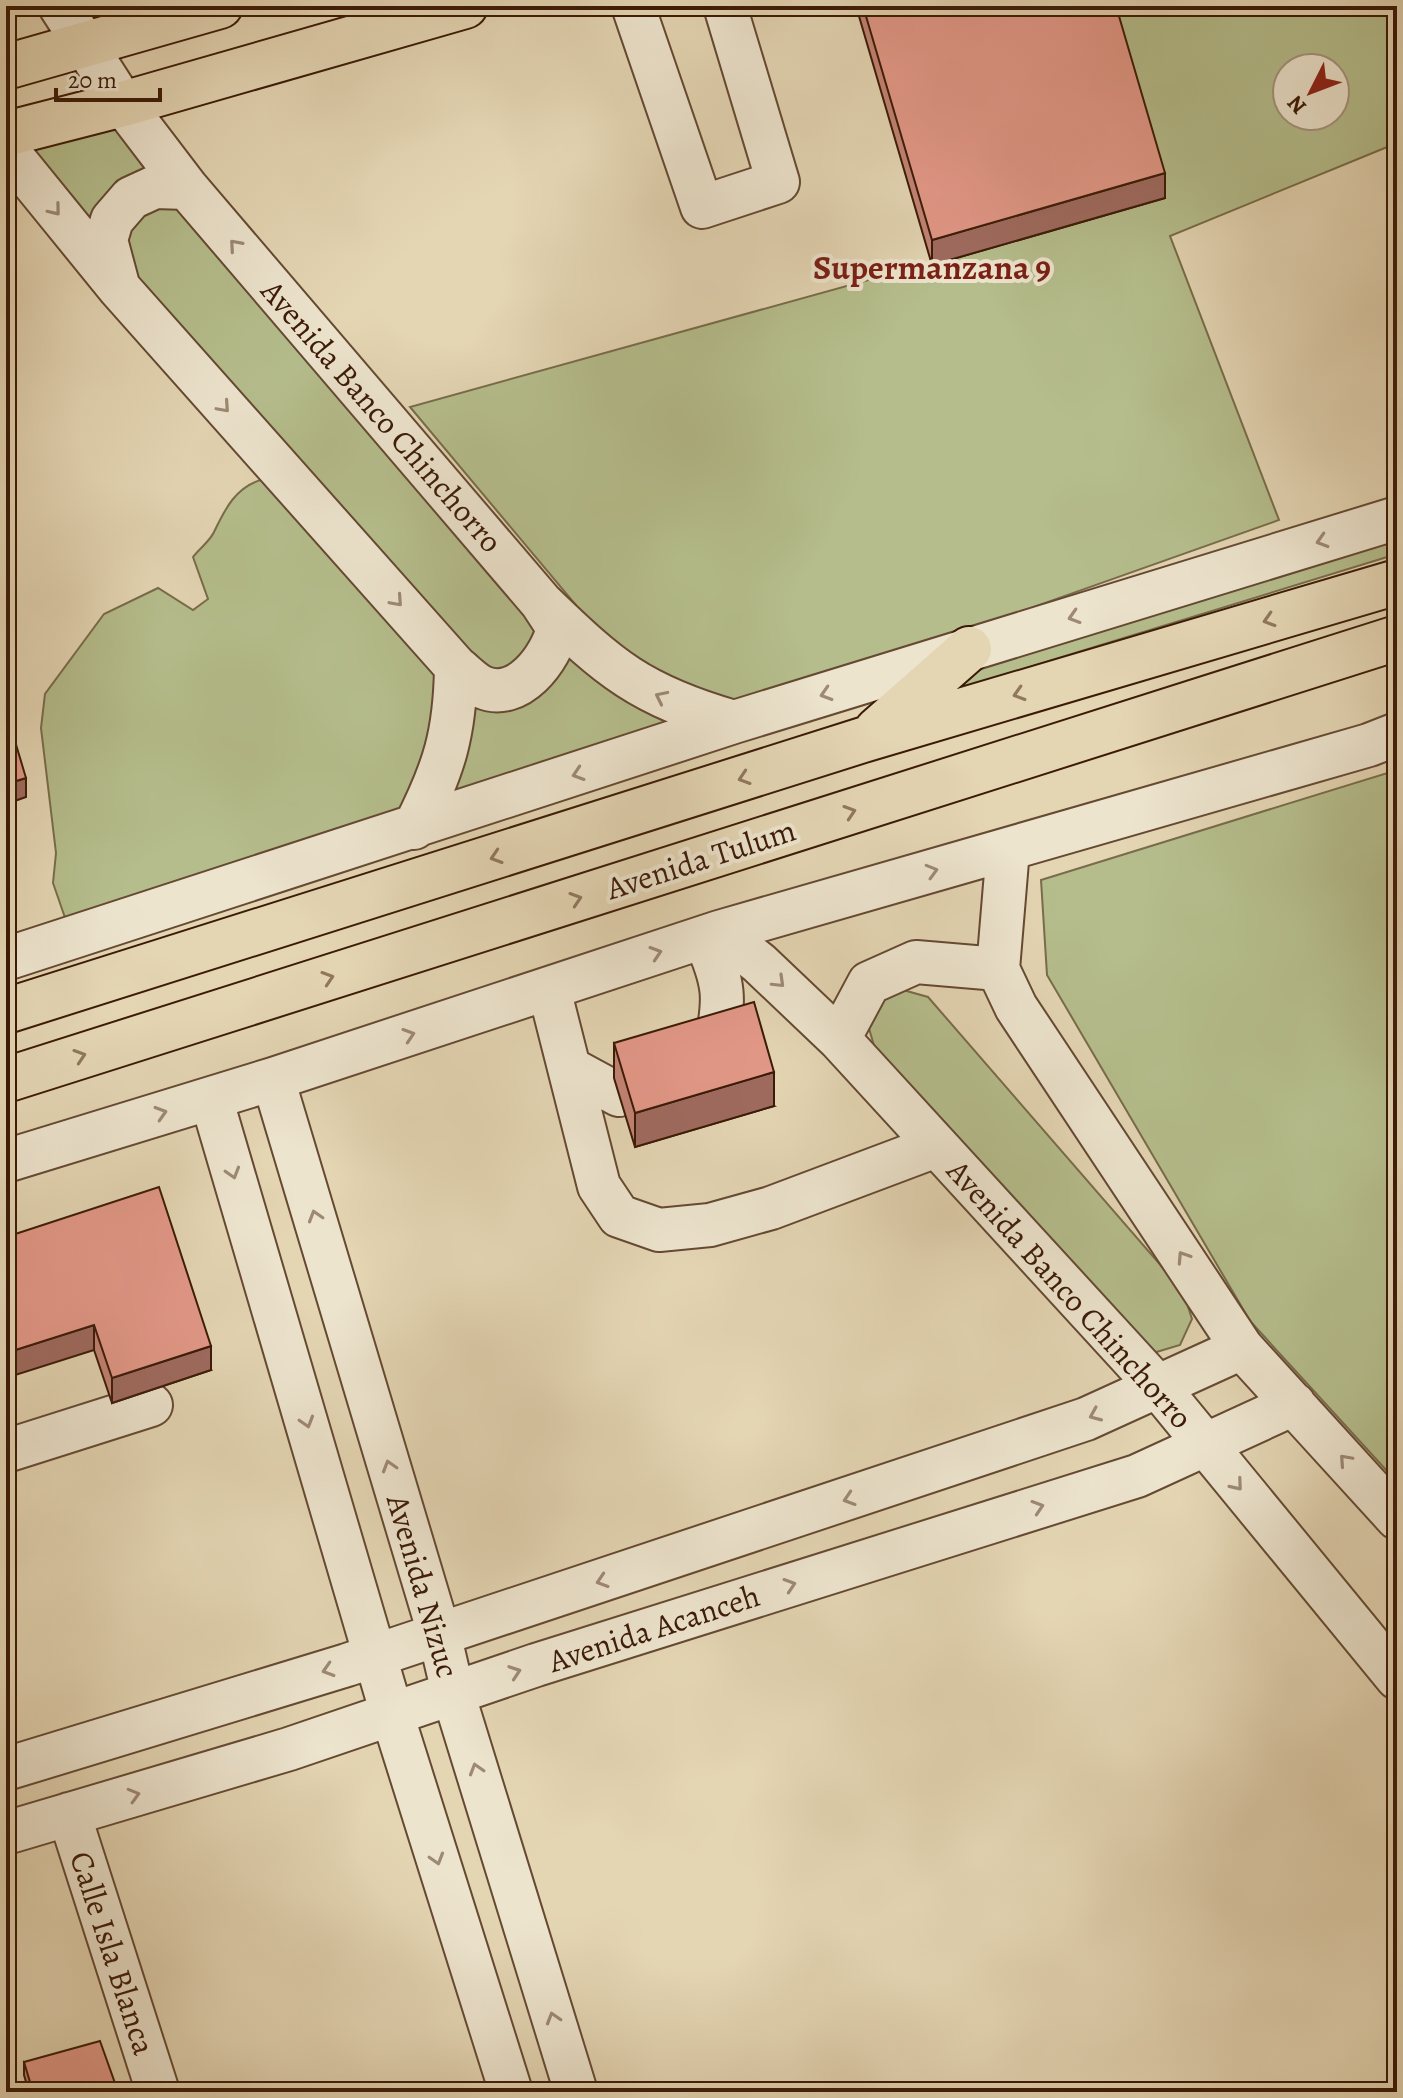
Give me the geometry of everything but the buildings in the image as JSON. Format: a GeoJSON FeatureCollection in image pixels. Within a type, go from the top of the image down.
{"type":"FeatureCollection","features":[{"type":"Feature","properties":{"kind":"main road"},"geometry":{"type":"LineString","coordinates":[[6,67],[220,6]]}},
{"type":"Feature","properties":{"kind":"main road"},"geometry":{"type":"LineString","coordinates":[[6,134],[123,104],[465,6]]}},
{"type":"Feature","properties":{"kind":"main road","name":"Avenida Tulum"},"geometry":{"type":"LineString","coordinates":[[6,1011],[866,739],[1397,582]]}},
{"type":"Feature","properties":{"kind":"main road","name":"Avenida Tulum"},"geometry":{"type":"LineString","coordinates":[[6,1080],[1397,638]]}},
{"type":"Feature","properties":{"kind":"main road"},"geometry":{"type":"LineString","coordinates":[[866,739],[969,649]]}},
{"type":"Feature","properties":{"kind":"street","name":"Avenida Banco Chinchorro"},"geometry":{"type":"LineString","coordinates":[[60,6],[123,104],[187,188],[541,602],[597,657],[636,685],[679,706],[734,722]]}},
{"type":"Feature","properties":{"kind":"street"},"geometry":{"type":"LineString","coordinates":[[633,6],[702,207],[778,182],[725,6]]}},
{"type":"Feature","properties":{"kind":"street"},"geometry":{"type":"LineString","coordinates":[[6,149],[119,288],[456,667],[483,688],[500,688],[527,679],[547,658],[558,628],[541,602]]}},
{"type":"Feature","properties":{"kind":"street"},"geometry":{"type":"LineString","coordinates":[[119,288],[106,240],[112,220],[131,198],[155,187],[187,188]]}},
{"type":"Feature","properties":{"kind":"street"},"geometry":{"type":"LineString","coordinates":[[6,959],[734,722],[1397,518]]}},
{"type":"Feature","properties":{"kind":"street"},"geometry":{"type":"LineString","coordinates":[[414,828],[439,779],[455,721],[456,667]]}},
{"type":"Feature","properties":{"kind":"street"},"geometry":{"type":"LineString","coordinates":[[6,1161],[273,1079],[712,935],[1369,745],[1397,734]]}},
{"type":"Feature","properties":{"kind":"street"},"geometry":{"type":"LineString","coordinates":[[1008,849],[998,969],[1016,1007],[1242,1348],[1397,1518]]}},
{"type":"Feature","properties":{"kind":"street","name":"Avenida Banco Chinchorro"},"geometry":{"type":"LineString","coordinates":[[712,935],[759,963],[839,1039],[1159,1388],[1397,1678]]}},
{"type":"Feature","properties":{"kind":"street"},"geometry":{"type":"LineString","coordinates":[[712,935],[722,975],[723,1014],[715,1048]]}},
{"type":"Feature","properties":{"kind":"street"},"geometry":{"type":"LineString","coordinates":[[839,1039],[869,983],[916,962],[998,969]]}},
{"type":"Feature","properties":{"kind":"street"},"geometry":{"type":"LineString","coordinates":[[549,989],[599,1186],[619,1216],[659,1230],[710,1225],[771,1208],[936,1146]]}},
{"type":"Feature","properties":{"kind":"street"},"geometry":{"type":"LineString","coordinates":[[571,1069],[619,1095]]}},
{"type":"Feature","properties":{"kind":"street","name":"Avenida Nizuc"},"geometry":{"type":"LineString","coordinates":[[273,1079],[439,1633],[453,1693],[576,2092]]}},
{"type":"Feature","properties":{"kind":"street","name":"Avenida Nizuc"},"geometry":{"type":"LineString","coordinates":[[211,1098],[377,1653],[392,1714],[511,2092]]}},
{"type":"Feature","properties":{"kind":"street","name":"Avenida Acanceh"},"geometry":{"type":"LineString","coordinates":[[6,1769],[439,1633],[1086,1419],[1242,1348]]}},
{"type":"Feature","properties":{"kind":"street","name":"Avenida Acanceh"},"geometry":{"type":"LineString","coordinates":[[6,1833],[289,1749],[453,1693],[1137,1476],[1202,1443],[1294,1404]]}},
{"type":"Feature","properties":{"kind":"street"},"geometry":{"type":"LineString","coordinates":[[6,1451],[151,1405]]}},
{"type":"Feature","properties":{"kind":"street","name":"Calle Isla Blanca"},"geometry":{"type":"LineString","coordinates":[[69,1814],[158,2092]]}},
{"type":"Feature","properties":{"kind":"green space"},"geometry":{"type":"Polygon","coordinates":[[[1109,6],[1397,6],[1397,143],[1170,236],[1279,520],[729,715],[611,647],[410,407],[1164,198],[1109,6]]]}},
{"type":"Feature","properties":{"kind":"green space"},"geometry":{"type":"Polygon","coordinates":[[[123,104],[541,602],[734,722],[71,935],[53,883],[56,853],[41,728],[45,694],[104,614],[158,588],[193,610],[208,599],[193,557],[212,535],[239,493],[264,479],[6,134],[123,104]]]}},
{"type":"Feature","properties":{"kind":"green space"},"geometry":{"type":"Polygon","coordinates":[[[1397,527],[1397,554],[958,689],[986,661],[1397,527]]]}},
{"type":"Feature","properties":{"kind":"green space"},"geometry":{"type":"Polygon","coordinates":[[[1397,770],[1397,1482],[1250,1321],[1047,975],[1041,880],[1397,770]]]}},
{"type":"Feature","properties":{"kind":"green space"},"geometry":{"type":"Polygon","coordinates":[[[903,990],[928,997],[1183,1291],[1192,1319],[1180,1345],[1153,1353],[875,1049],[868,1025],[879,1002],[903,990]]]}},
{"type":"Feature","properties":{"kind":"district","name":"Supermanzana 9"},"geometry":{"type":"Point","coordinates":[932,267]}}]}
